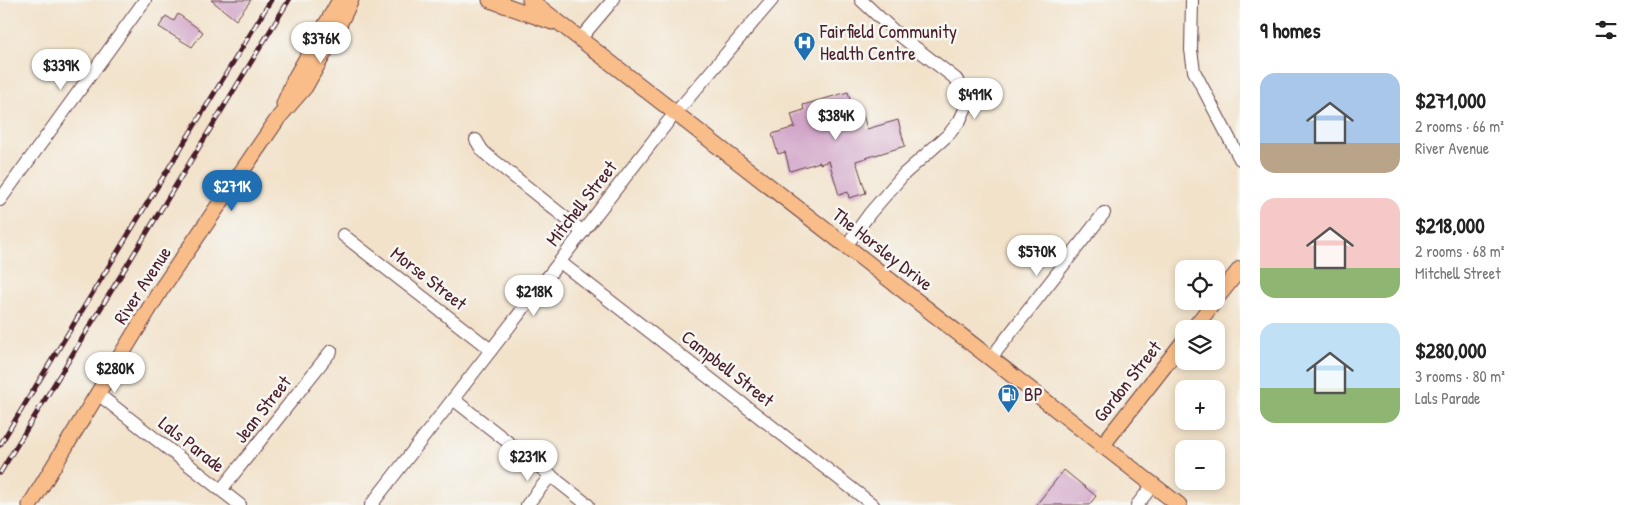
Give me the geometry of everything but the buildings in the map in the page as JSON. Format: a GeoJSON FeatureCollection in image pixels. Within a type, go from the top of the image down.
{"type":"FeatureCollection","features":[{"type":"Feature","properties":{"kind":"main road"},"geometry":{"type":"LineString","coordinates":[[294,80],[331,0]]}},
{"type":"Feature","properties":{"kind":"main road","name":"River Avenue"},"geometry":{"type":"LineString","coordinates":[[278,117],[294,80],[340,0]]}},
{"type":"Feature","properties":{"kind":"main road","name":"River Avenue"},"geometry":{"type":"LineString","coordinates":[[30,505],[160,290],[278,117],[305,87],[351,0]]}},
{"type":"Feature","properties":{"kind":"main road"},"geometry":{"type":"LineString","coordinates":[[332,39],[358,0]]}},
{"type":"Feature","properties":{"kind":"main road","name":"The Horsley Drive"},"geometry":{"type":"LineString","coordinates":[[490,0],[563,25]]}},
{"type":"Feature","properties":{"kind":"main road","name":"The Horsley Drive"},"geometry":{"type":"LineString","coordinates":[[530,0],[1179,505]]}},
{"type":"Feature","properties":{"kind":"main road"},"geometry":{"type":"LineString","coordinates":[[1225,288],[1240,269]]}},
{"type":"Feature","properties":{"kind":"main road"},"geometry":{"type":"LineString","coordinates":[[1200,320],[1208,310]]}},
{"type":"Feature","properties":{"kind":"main road","name":"Gordon Street"},"geometry":{"type":"LineString","coordinates":[[1102,446],[1175,353]]}},
{"type":"Feature","properties":{"kind":"street"},"geometry":{"type":"LineString","coordinates":[[0,200],[145,0]]}},
{"type":"Feature","properties":{"kind":"street"},"geometry":{"type":"LineString","coordinates":[[581,38],[613,0]]}},
{"type":"Feature","properties":{"kind":"street","name":"Mitchell Street"},"geometry":{"type":"LineString","coordinates":[[371,505],[676,113],[772,0]]}},
{"type":"Feature","properties":{"kind":"street"},"geometry":{"type":"LineString","coordinates":[[846,246],[870,213],[904,174],[949,134],[960,120],[967,105],[964,91],[956,80],[894,31],[860,0]]}},
{"type":"Feature","properties":{"kind":"street"},"geometry":{"type":"LineString","coordinates":[[1192,0],[1191,50],[1194,71],[1240,159]]}},
{"type":"Feature","properties":{"kind":"street"},"geometry":{"type":"LineString","coordinates":[[476,140],[486,155],[583,232]]}},
{"type":"Feature","properties":{"kind":"street"},"geometry":{"type":"LineString","coordinates":[[991,358],[1104,213]]}},
{"type":"Feature","properties":{"kind":"street","name":"Morse Street"},"geometry":{"type":"LineString","coordinates":[[343,235],[491,350]]}},
{"type":"Feature","properties":{"kind":"street","name":"Campbell Street"},"geometry":{"type":"LineString","coordinates":[[560,262],[873,505]]}},
{"type":"Feature","properties":{"kind":"street","name":"Jean Street"},"geometry":{"type":"LineString","coordinates":[[221,490],[331,351]]}},
{"type":"Feature","properties":{"kind":"street","name":"Lals Parade"},"geometry":{"type":"LineString","coordinates":[[98,394],[240,505]]}},
{"type":"Feature","properties":{"kind":"street"},"geometry":{"type":"LineString","coordinates":[[453,399],[588,505]]}},
{"type":"Feature","properties":{"kind":"street"},"geometry":{"type":"LineString","coordinates":[[527,505],[551,475]]}},
{"type":"Feature","properties":{"kind":"street"},"geometry":{"type":"LineString","coordinates":[[1137,505],[1153,485]]}},
{"type":"Feature","properties":{"kind":"railway"},"geometry":{"type":"LineString","coordinates":[[0,445],[271,0]]}},
{"type":"Feature","properties":{"kind":"railway"},"geometry":{"type":"LineString","coordinates":[[0,473],[289,0]]}},
{"type":"Feature","properties":{"kind":"place","name":"Fairfield Community Health Centre"},"geometry":{"type":"Point","coordinates":[804,61]}},
{"type":"Feature","properties":{"kind":"place","name":"BP"},"geometry":{"type":"Point","coordinates":[1008,413]}}]}
